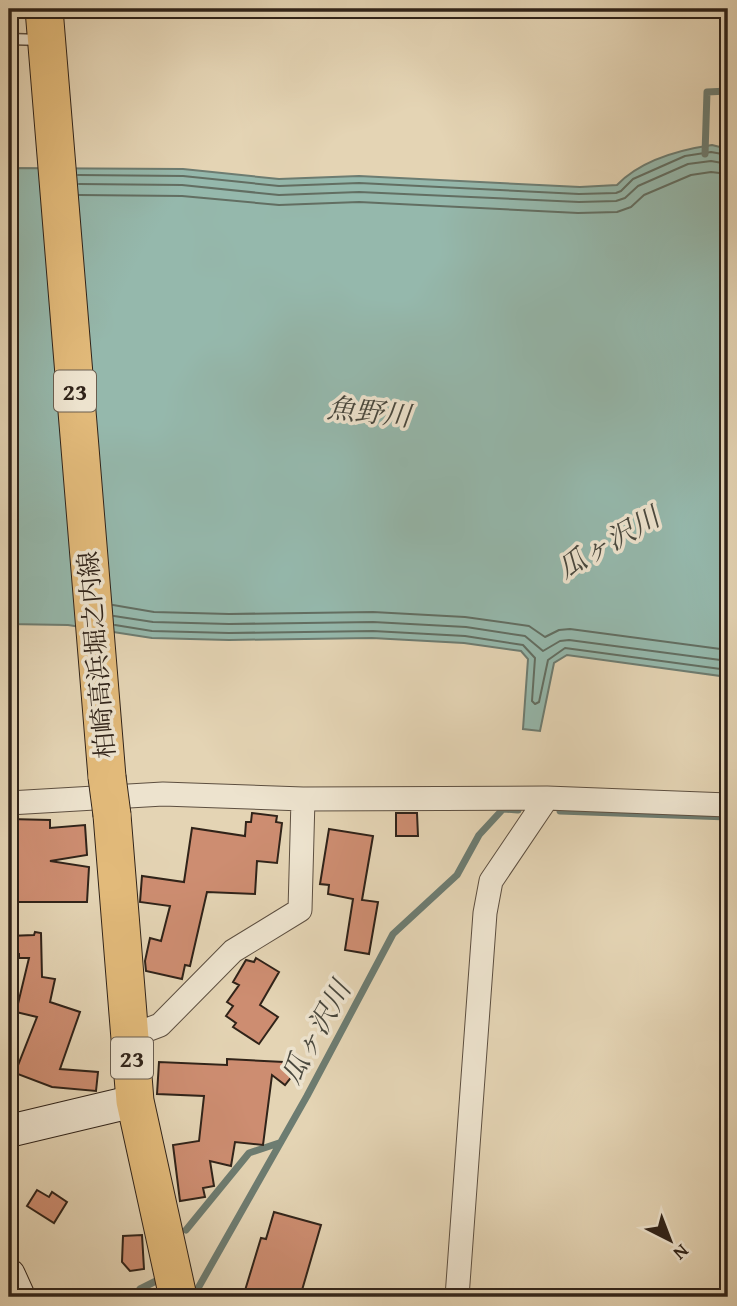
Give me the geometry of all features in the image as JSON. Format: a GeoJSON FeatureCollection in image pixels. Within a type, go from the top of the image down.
{"type":"FeatureCollection","features":[{"type":"Feature","properties":{"kind":"main road","name":"柏崎高浜堀之内線"},"geometry":{"type":"LineString","coordinates":[[46,32],[102,734],[135,1101],[178,1297]]}},
{"type":"Feature","properties":{"kind":"street"},"geometry":{"type":"LineString","coordinates":[[9,803],[163,794],[303,799],[547,798],[728,805]]}},
{"type":"Feature","properties":{"kind":"street"},"geometry":{"type":"LineString","coordinates":[[457,1297],[485,913],[491,881],[547,798]]}},
{"type":"Feature","properties":{"kind":"street"},"geometry":{"type":"LineString","coordinates":[[131,1037],[160,1025],[233,951],[300,910],[303,799]]}},
{"type":"Feature","properties":{"kind":"street"},"geometry":{"type":"LineString","coordinates":[[9,1130],[135,1101]]}},
{"type":"Feature","properties":{"kind":"street"},"geometry":{"type":"LineString","coordinates":[[9,1275],[19,1297]]}},
{"type":"Feature","properties":{"kind":"lane"},"geometry":{"type":"LineString","coordinates":[[9,40],[46,32]]}},
{"type":"Feature","properties":{"kind":"water","name":"魚野川"},"geometry":{"type":"Polygon","coordinates":[[[712,145],[728,149],[728,677],[567,655],[554,663],[540,731],[523,729],[528,659],[521,651],[464,643],[372,638],[152,638],[68,625],[9,624],[9,168],[183,169],[279,179],[359,176],[580,187],[617,185],[648,163],[686,150],[712,145]]]}},
{"type":"Feature","properties":{"kind":"building"},"geometry":{"type":"Polygon","coordinates":[[[252,813],[277,816],[276,822],[282,823],[277,863],[257,861],[255,894],[207,892],[190,966],[185,965],[182,979],[146,971],[145,961],[150,938],[161,941],[170,906],[140,902],[142,876],[184,882],[192,828],[245,836],[246,822],[251,822],[252,813]]]}},
{"type":"Feature","properties":{"kind":"building"},"geometry":{"type":"Polygon","coordinates":[[[396,813],[417,813],[418,836],[396,836],[396,813]]]}},
{"type":"Feature","properties":{"kind":"building"},"geometry":{"type":"Polygon","coordinates":[[[9,819],[50,820],[50,828],[85,825],[87,855],[50,861],[89,867],[87,902],[9,902],[9,819]]]}},
{"type":"Feature","properties":{"kind":"building"},"geometry":{"type":"Polygon","coordinates":[[[329,829],[373,836],[362,900],[378,902],[369,954],[345,950],[353,899],[328,894],[329,885],[320,884],[329,829]]]}},
{"type":"Feature","properties":{"kind":"building"},"geometry":{"type":"Polygon","coordinates":[[[35,932],[41,933],[42,977],[55,979],[50,1002],[80,1012],[60,1069],[98,1072],[96,1091],[52,1087],[15,1073],[37,1017],[16,1012],[29,958],[19,958],[19,954],[10,955],[9,936],[34,935],[35,932]]]}},
{"type":"Feature","properties":{"kind":"building"},"geometry":{"type":"Polygon","coordinates":[[[256,958],[279,972],[260,1005],[278,1017],[259,1044],[233,1027],[236,1023],[226,1016],[233,1006],[227,1002],[239,985],[233,982],[246,960],[254,962],[256,958]]]}},
{"type":"Feature","properties":{"kind":"building"},"geometry":{"type":"Polygon","coordinates":[[[227,1059],[284,1062],[296,1071],[285,1085],[272,1075],[263,1145],[235,1142],[231,1166],[210,1161],[214,1186],[203,1188],[205,1197],[180,1201],[173,1145],[199,1141],[204,1096],[157,1094],[159,1062],[227,1065],[227,1059]]]}},
{"type":"Feature","properties":{"kind":"building"},"geometry":{"type":"Polygon","coordinates":[[[37,1190],[49,1197],[52,1192],[67,1202],[54,1223],[27,1206],[37,1190]]]}},
{"type":"Feature","properties":{"kind":"building"},"geometry":{"type":"Polygon","coordinates":[[[274,1212],[321,1225],[300,1297],[243,1297],[261,1238],[266,1239],[274,1212]]]}},
{"type":"Feature","properties":{"kind":"building"},"geometry":{"type":"Polygon","coordinates":[[[142,1235],[144,1269],[130,1271],[122,1262],[123,1236],[142,1235]]]}},
{"type":"Feature","properties":{"kind":"waterway"},"geometry":{"type":"LineString","coordinates":[[719,14],[728,17]]}},
{"type":"Feature","properties":{"kind":"waterway"},"geometry":{"type":"LineString","coordinates":[[705,154],[707,92],[728,91]]}},
{"type":"Feature","properties":{"kind":"waterway","name":"瓜ヶ沢川"},"geometry":{"type":"LineString","coordinates":[[193,1297],[307,1096],[393,934],[457,875],[479,835],[503,809],[518,810]]}},
{"type":"Feature","properties":{"kind":"waterway"},"geometry":{"type":"LineString","coordinates":[[560,811],[728,817]]}},
{"type":"Feature","properties":{"kind":"waterway"},"geometry":{"type":"LineString","coordinates":[[186,1230],[249,1153],[279,1143]]}},
{"type":"Feature","properties":{"kind":"waterway"},"geometry":{"type":"LineString","coordinates":[[133,1297],[140,1289],[156,1281]]}}]}
